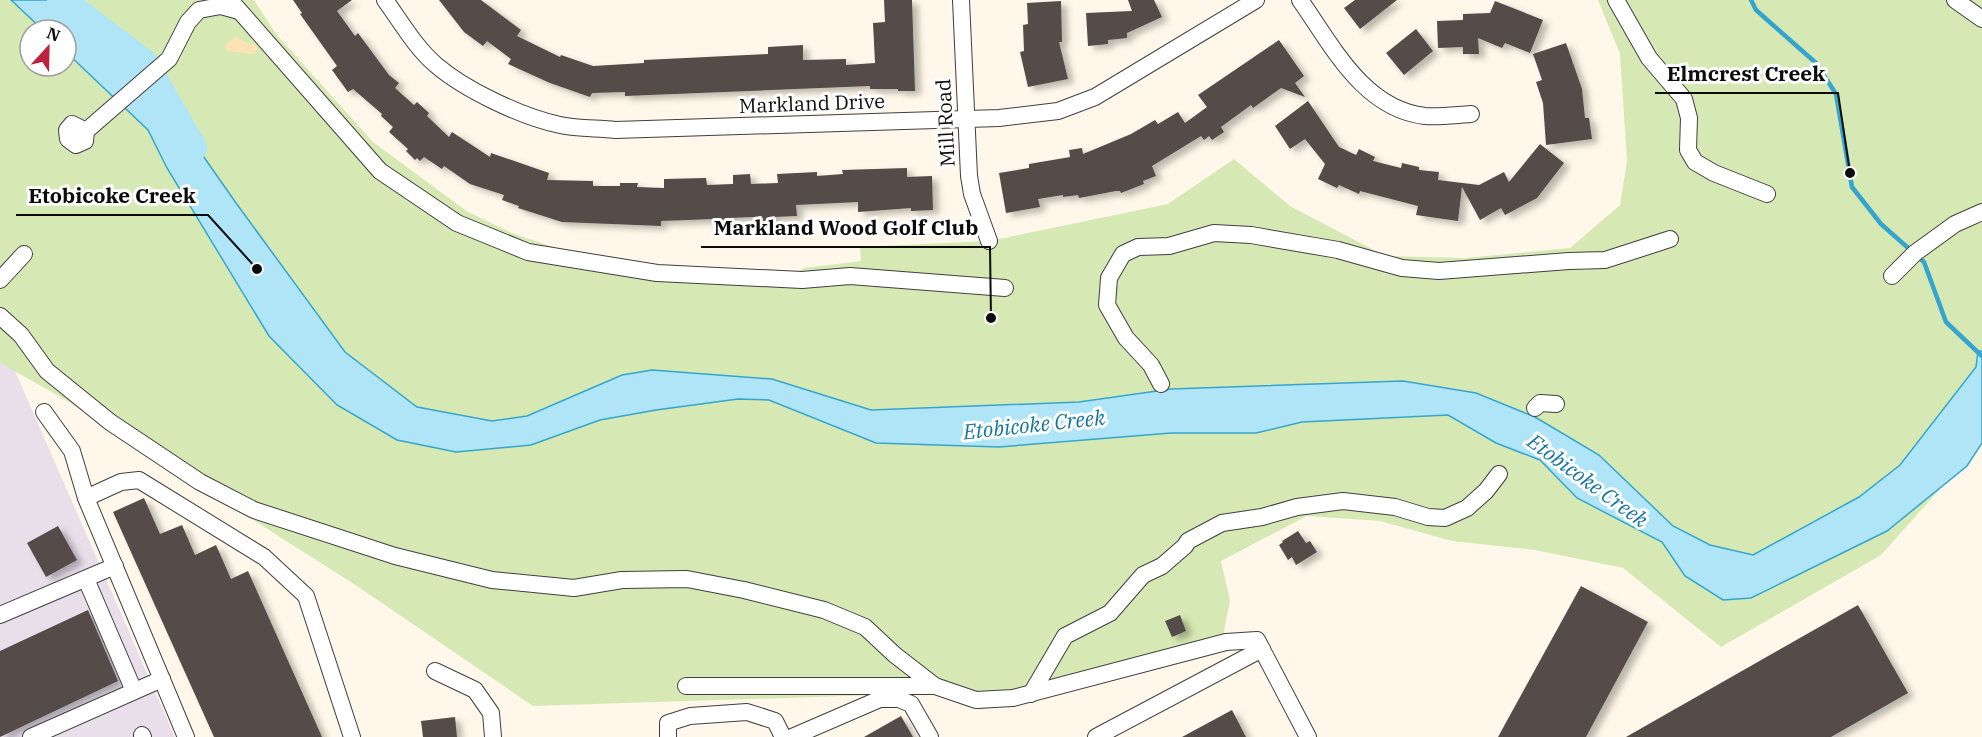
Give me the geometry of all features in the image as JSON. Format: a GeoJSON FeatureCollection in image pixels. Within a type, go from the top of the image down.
{"type":"FeatureCollection","features":[{"type":"Feature","properties":{"kind":"street","name":"Markland Drive"},"geometry":{"type":"LineString","coordinates":[[385,0],[417,45],[436,64],[454,78],[490,99],[561,125],[615,130],[965,120],[1058,111],[1095,97],[1256,0]]}},
{"type":"Feature","properties":{"kind":"street","name":"Mill Road"},"geometry":{"type":"LineString","coordinates":[[961,0],[965,120],[972,194],[988,241]]}},
{"type":"Feature","properties":{"kind":"street"},"geometry":{"type":"LineString","coordinates":[[1300,0],[1344,63],[1376,96],[1398,109],[1422,116],[1471,114]]}},
{"type":"Feature","properties":{"kind":"street"},"geometry":{"type":"LineString","coordinates":[[1616,0],[1649,58],[1684,99],[1689,118],[1688,150],[1695,162],[1714,173],[1767,194]]}},
{"type":"Feature","properties":{"kind":"street"},"geometry":{"type":"LineString","coordinates":[[1955,0],[1982,19]]}},
{"type":"Feature","properties":{"kind":"street"},"geometry":{"type":"LineString","coordinates":[[86,131],[169,59],[188,22],[199,9],[235,6],[380,171],[457,223],[528,252],[657,273],[802,280],[850,276],[1005,288]]}},
{"type":"Feature","properties":{"kind":"street"},"geometry":{"type":"LineString","coordinates":[[1892,276],[1915,253],[1955,224],[1982,212]]}},
{"type":"Feature","properties":{"kind":"street"},"geometry":{"type":"LineString","coordinates":[[1161,384],[1151,365],[1126,338],[1107,305],[1109,278],[1123,254],[1138,247],[1169,246],[1214,233],[1251,235],[1338,250],[1402,268],[1439,271],[1605,260],[1670,239]]}},
{"type":"Feature","properties":{"kind":"street"},"geometry":{"type":"LineString","coordinates":[[0,280],[24,254]]}},
{"type":"Feature","properties":{"kind":"street"},"geometry":{"type":"LineString","coordinates":[[0,316],[21,335],[47,371],[110,422],[200,482],[254,510],[395,556],[492,580],[574,588],[622,580],[687,579],[756,592],[824,610],[865,627],[895,655],[935,686]]}},
{"type":"Feature","properties":{"kind":"street"},"geometry":{"type":"LineString","coordinates":[[1534,408],[1540,403],[1556,405]]}},
{"type":"Feature","properties":{"kind":"street"},"geometry":{"type":"LineString","coordinates":[[44,412],[72,451],[86,498],[186,737]]}},
{"type":"Feature","properties":{"kind":"street"},"geometry":{"type":"LineString","coordinates":[[1030,694],[1065,636],[1110,613],[1143,575],[1162,566],[1188,541],[1222,523],[1262,517],[1297,507],[1343,501],[1395,507],[1428,517],[1445,518],[1467,508],[1486,491],[1499,474]]}},
{"type":"Feature","properties":{"kind":"street"},"geometry":{"type":"LineString","coordinates":[[86,498],[121,482],[139,480],[264,556],[306,596],[352,737]]}},
{"type":"Feature","properties":{"kind":"street"},"geometry":{"type":"LineString","coordinates":[[0,615],[115,567]]}},
{"type":"Feature","properties":{"kind":"street"},"geometry":{"type":"LineString","coordinates":[[86,579],[134,691]]}},
{"type":"Feature","properties":{"kind":"street"},"geometry":{"type":"LineString","coordinates":[[686,686],[935,686],[976,700],[1013,698],[1226,642],[1259,645]]}},
{"type":"Feature","properties":{"kind":"street"},"geometry":{"type":"LineString","coordinates":[[1096,737],[1259,645]]}},
{"type":"Feature","properties":{"kind":"street"},"geometry":{"type":"LineString","coordinates":[[1259,645],[1308,737]]}},
{"type":"Feature","properties":{"kind":"street"},"geometry":{"type":"LineString","coordinates":[[435,671],[476,690],[490,712],[493,737]]}},
{"type":"Feature","properties":{"kind":"street"},"geometry":{"type":"LineString","coordinates":[[32,737],[162,679]]}},
{"type":"Feature","properties":{"kind":"street"},"geometry":{"type":"LineString","coordinates":[[792,737],[880,699],[899,699],[912,704],[930,737]]}},
{"type":"Feature","properties":{"kind":"street"},"geometry":{"type":"LineString","coordinates":[[668,737],[668,723],[690,716],[747,712],[776,721],[783,737]]}},
{"type":"Feature","properties":{"kind":"shaded area"},"geometry":{"type":"Polygon","coordinates":[[[0,363],[15,371],[175,737],[0,737],[0,363]]]}},
{"type":"Feature","properties":{"kind":"green space"},"geometry":{"type":"Polygon","coordinates":[[[0,0],[254,0],[276,34],[373,142],[468,212],[512,233],[562,250],[630,264],[796,273],[804,268],[861,261],[860,247],[989,241],[1168,204],[1234,159],[1290,206],[1385,256],[1466,258],[1570,248],[1620,205],[1627,161],[1620,54],[1598,0],[1982,0],[1982,442],[1881,555],[1721,647],[1623,568],[1535,550],[1452,541],[1380,521],[1307,516],[1221,561],[1230,600],[1224,631],[1226,642],[1224,651],[1054,696],[980,710],[937,693],[533,706],[360,588],[59,396],[0,363],[0,0]]]}},
{"type":"Feature","properties":{"kind":"sand"},"geometry":{"type":"Polygon","coordinates":[[[236,37],[247,43],[255,44],[257,48],[255,53],[230,52],[225,48],[226,44],[236,37]]]}},
{"type":"Feature","properties":{"kind":"water","name":"Etobicoke Creek"},"geometry":{"type":"Polygon","coordinates":[[[11,0],[65,0],[89,17],[148,77],[236,203],[345,352],[417,407],[492,421],[527,416],[622,375],[652,370],[772,379],[871,410],[1079,402],[1171,389],[1403,381],[1476,393],[1535,417],[1599,455],[1673,526],[1710,545],[1753,555],[1859,497],[1900,465],[1976,367],[1978,351],[1982,351],[1982,443],[1967,466],[1887,531],[1751,598],[1723,600],[1685,576],[1662,542],[1577,498],[1540,460],[1496,443],[1448,415],[1302,422],[1256,433],[1171,433],[999,447],[876,443],[769,400],[738,399],[600,420],[531,445],[456,452],[397,440],[337,405],[269,336],[167,168],[148,130],[78,63],[78,18],[30,18],[11,0]]]}},
{"type":"Feature","properties":{"kind":"building"},"geometry":{"type":"Polygon","coordinates":[[[293,0],[352,0],[337,11],[355,36],[358,33],[389,75],[399,83],[395,88],[414,105],[417,102],[429,113],[427,116],[449,137],[452,132],[490,157],[491,153],[549,173],[547,180],[593,181],[593,186],[638,183],[637,187],[664,188],[664,179],[706,178],[707,185],[733,184],[733,175],[750,174],[751,184],[778,183],[777,174],[817,172],[817,176],[843,174],[842,170],[907,168],[907,177],[932,176],[933,210],[911,211],[911,208],[858,212],[858,202],[796,205],[797,216],[773,217],[773,221],[760,221],[759,217],[728,218],[728,222],[714,223],[714,219],[661,221],[661,226],[562,222],[518,208],[519,206],[502,200],[504,195],[470,184],[444,166],[442,169],[424,157],[420,161],[417,158],[415,160],[406,151],[408,149],[389,132],[393,127],[381,116],[382,114],[353,89],[348,92],[332,70],[337,66],[300,14],[302,13],[293,0]]]}},
{"type":"Feature","properties":{"kind":"building"},"geometry":{"type":"Polygon","coordinates":[[[439,0],[481,0],[521,30],[517,36],[560,57],[561,55],[593,66],[644,63],[644,60],[768,54],[768,47],[803,45],[803,60],[846,59],[846,65],[875,63],[873,23],[885,22],[884,0],[912,0],[915,91],[870,89],[870,86],[625,96],[625,92],[592,93],[590,97],[550,83],[508,64],[511,59],[487,41],[483,46],[464,32],[439,0]]]}},
{"type":"Feature","properties":{"kind":"building"},"geometry":{"type":"Polygon","coordinates":[[[1128,0],[1154,0],[1162,17],[1127,33],[1127,38],[1108,40],[1108,44],[1088,46],[1086,13],[1132,11],[1128,0]]]}},
{"type":"Feature","properties":{"kind":"building"},"geometry":{"type":"Polygon","coordinates":[[[1355,0],[1397,0],[1360,29],[1344,8],[1355,0]]]}},
{"type":"Feature","properties":{"kind":"building"},"geometry":{"type":"Polygon","coordinates":[[[1061,1],[1062,42],[1059,42],[1068,79],[1028,87],[1020,52],[1024,51],[1023,25],[1028,24],[1027,3],[1061,1]]]}},
{"type":"Feature","properties":{"kind":"building"},"geometry":{"type":"Polygon","coordinates":[[[1495,1],[1543,20],[1530,53],[1505,43],[1502,48],[1478,38],[1479,54],[1463,54],[1463,47],[1438,48],[1437,21],[1463,20],[1463,14],[1490,13],[1495,1]]]}},
{"type":"Feature","properties":{"kind":"building"},"geometry":{"type":"Polygon","coordinates":[[[1416,29],[1433,51],[1404,75],[1386,53],[1416,29]]]}},
{"type":"Feature","properties":{"kind":"building"},"geometry":{"type":"Polygon","coordinates":[[[1279,40],[1304,76],[1295,83],[1305,97],[1281,88],[1253,108],[1251,105],[1221,127],[1224,132],[1212,140],[1209,136],[1204,140],[1201,136],[1152,166],[1156,176],[1143,181],[1144,184],[1121,193],[1116,191],[1079,198],[1078,195],[1063,197],[1063,195],[1038,199],[1040,207],[1006,213],[999,173],[1029,168],[1029,164],[1070,157],[1069,150],[1082,148],[1083,154],[1131,134],[1155,120],[1158,124],[1178,112],[1185,123],[1207,107],[1198,95],[1279,40]]]}},
{"type":"Feature","properties":{"kind":"building"},"geometry":{"type":"Polygon","coordinates":[[[1566,43],[1582,89],[1585,118],[1589,118],[1592,139],[1546,145],[1543,103],[1536,82],[1542,80],[1533,54],[1566,43]]]}},
{"type":"Feature","properties":{"kind":"building"},"geometry":{"type":"Polygon","coordinates":[[[1308,101],[1339,147],[1356,155],[1359,149],[1375,157],[1373,161],[1401,168],[1402,163],[1419,167],[1419,170],[1439,172],[1438,180],[1479,185],[1504,172],[1509,182],[1540,144],[1564,163],[1537,198],[1505,215],[1501,208],[1480,220],[1462,187],[1458,221],[1416,215],[1418,206],[1360,191],[1359,194],[1339,185],[1337,188],[1318,179],[1325,164],[1305,139],[1290,149],[1275,126],[1308,101]]]}},
{"type":"Feature","properties":{"kind":"building"},"geometry":{"type":"Polygon","coordinates":[[[144,498],[160,534],[182,525],[195,555],[216,545],[231,579],[248,571],[322,737],[214,737],[113,512],[144,498]]]}},
{"type":"Feature","properties":{"kind":"building"},"geometry":{"type":"Polygon","coordinates":[[[58,526],[77,560],[46,577],[27,543],[58,526]]]}},
{"type":"Feature","properties":{"kind":"building"},"geometry":{"type":"Polygon","coordinates":[[[1298,531],[1306,543],[1310,541],[1317,552],[1296,565],[1292,557],[1288,560],[1279,545],[1298,531]]]}},
{"type":"Feature","properties":{"kind":"building"},"geometry":{"type":"Polygon","coordinates":[[[1581,586],[1648,622],[1586,737],[1498,737],[1581,586]]]}},
{"type":"Feature","properties":{"kind":"building"},"geometry":{"type":"Polygon","coordinates":[[[1858,605],[1908,693],[1831,737],[1626,737],[1858,605]]]}},
{"type":"Feature","properties":{"kind":"building"},"geometry":{"type":"Polygon","coordinates":[[[88,610],[118,681],[0,737],[0,651],[88,610]]]}},
{"type":"Feature","properties":{"kind":"building"},"geometry":{"type":"Polygon","coordinates":[[[1180,615],[1186,631],[1172,637],[1165,621],[1180,615]]]}},
{"type":"Feature","properties":{"kind":"building"},"geometry":{"type":"Polygon","coordinates":[[[1232,710],[1246,737],[1182,737],[1232,710]]]}},
{"type":"Feature","properties":{"kind":"building"},"geometry":{"type":"Polygon","coordinates":[[[901,716],[913,737],[864,737],[901,716]]]}},
{"type":"Feature","properties":{"kind":"building"},"geometry":{"type":"Polygon","coordinates":[[[455,717],[457,737],[423,737],[421,721],[455,717]]]}},
{"type":"Feature","properties":{"kind":"waterway","name":"Etobicoke Creek"},"geometry":{"type":"LineString","coordinates":[[61,0],[144,63],[193,148]]}},
{"type":"Feature","properties":{"kind":"waterway"},"geometry":{"type":"LineString","coordinates":[[1751,0],[1756,10],[1816,63],[1836,94],[1852,187],[1881,224],[1924,262],[1946,322],[1982,356]]}},
{"type":"Feature","properties":{"kind":"place","name":"Elmcrest Creek"},"geometry":{"type":"Point","coordinates":[1850,173]}},
{"type":"Feature","properties":{"kind":"place","name":"Etobicoke Creek"},"geometry":{"type":"Point","coordinates":[257,269]}},
{"type":"Feature","properties":{"kind":"place","name":"Markland Wood Golf Club"},"geometry":{"type":"Point","coordinates":[991,318]}}]}
